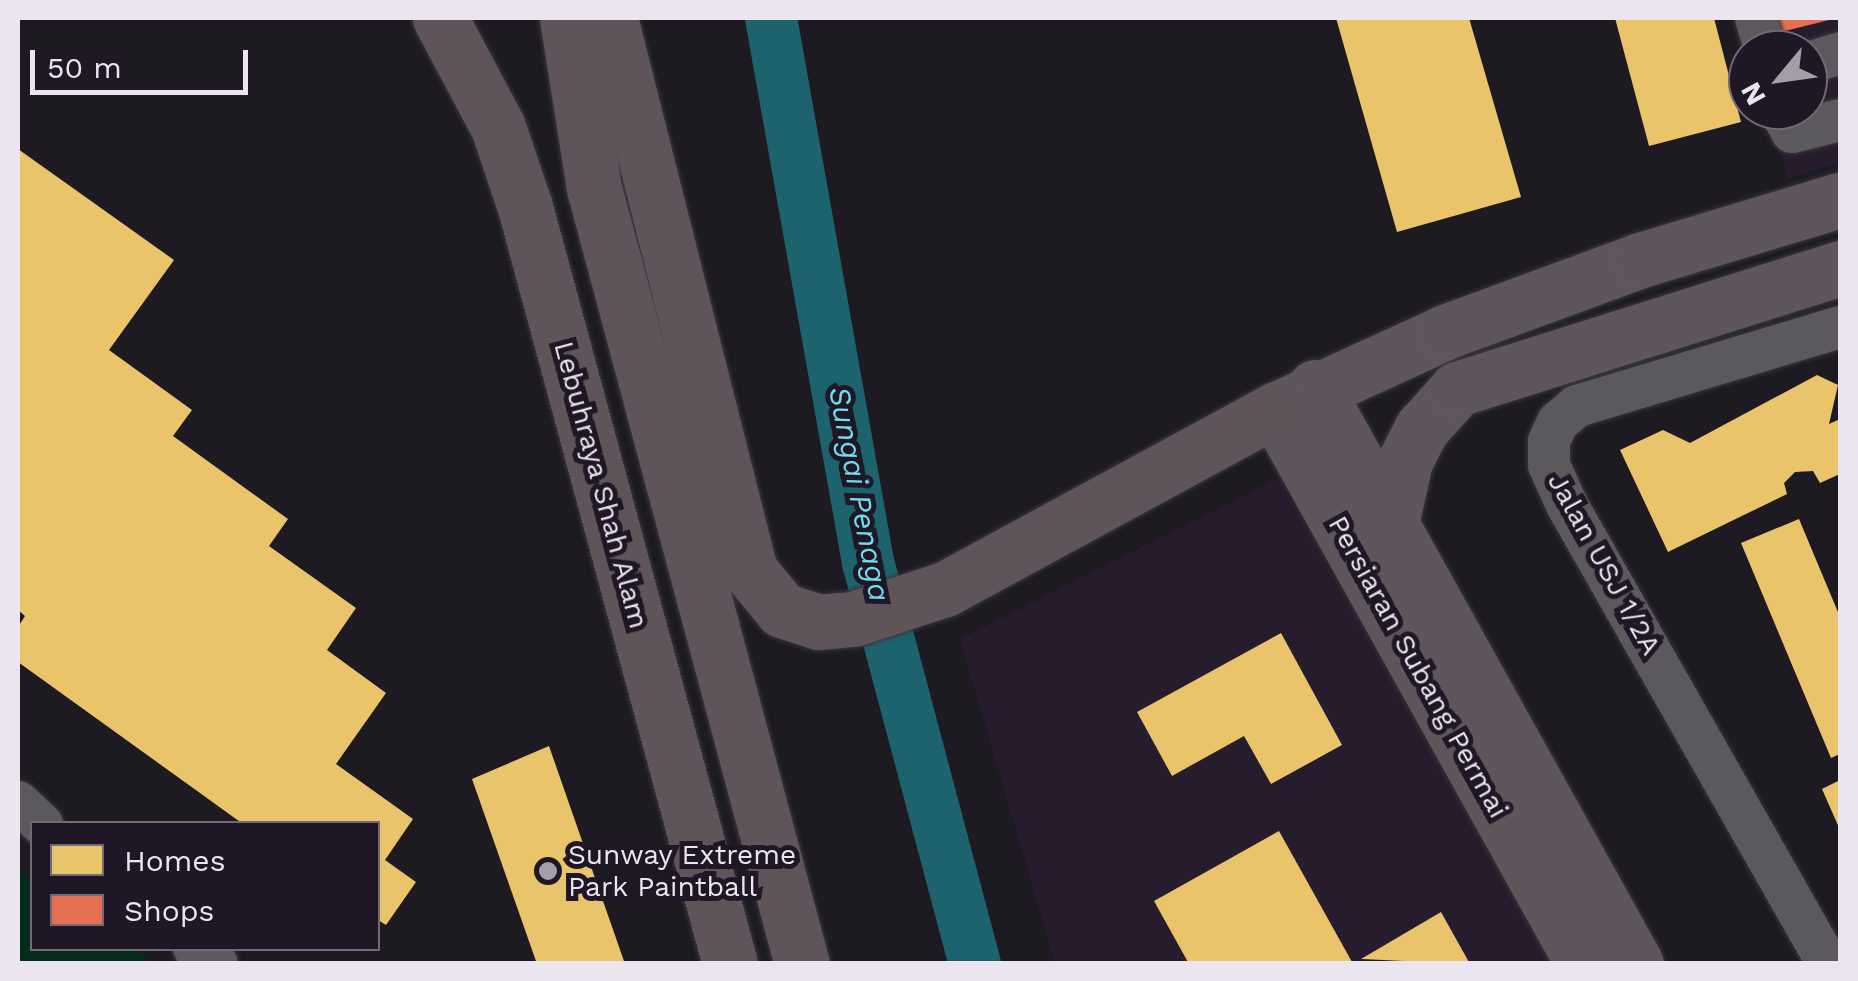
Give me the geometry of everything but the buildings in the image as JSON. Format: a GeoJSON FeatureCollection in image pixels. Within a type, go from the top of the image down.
{"type":"FeatureCollection","features":[{"type":"Feature","properties":{"kind":"highway","name":"Lebuhraya Shah Alam"},"geometry":{"type":"LineString","coordinates":[[440,18],[498,128],[525,207],[730,964]]}},
{"type":"Feature","properties":{"kind":"highway"},"geometry":{"type":"LineString","coordinates":[[458,18],[498,128]]}},
{"type":"Feature","properties":{"kind":"highway"},"geometry":{"type":"LineString","coordinates":[[536,18],[594,188],[802,964]]}},
{"type":"Feature","properties":{"kind":"highway"},"geometry":{"type":"LineString","coordinates":[[567,18],[594,188]]}},
{"type":"Feature","properties":{"kind":"highway"},"geometry":{"type":"LineString","coordinates":[[610,18],[750,571],[782,610],[818,622],[852,619],[946,589],[1295,399]]}},
{"type":"Feature","properties":{"kind":"main road"},"geometry":{"type":"LineString","coordinates":[[1295,399],[1641,260],[1840,200]]}},
{"type":"Feature","properties":{"kind":"main road"},"geometry":{"type":"LineString","coordinates":[[1392,524],[1405,461],[1422,428],[1457,390],[1840,268]]}},
{"type":"Feature","properties":{"kind":"main road","name":"Persiaran Subang Permai"},"geometry":{"type":"LineString","coordinates":[[1295,399],[1392,524],[1636,964]]}},
{"type":"Feature","properties":{"kind":"main road","name":"Persiaran Subang Permai"},"geometry":{"type":"LineString","coordinates":[[1295,399],[1583,964]]}},
{"type":"Feature","properties":{"kind":"street","name":"Jalan USJ 1/2A"},"geometry":{"type":"LineString","coordinates":[[1828,964],[1567,505],[1549,465],[1549,442],[1558,422],[1577,406],[1840,327]]}},
{"type":"Feature","properties":{"kind":"street"},"geometry":{"type":"LineString","coordinates":[[18,802],[39,821]]}},
{"type":"Feature","properties":{"kind":"shaded area"},"geometry":{"type":"Polygon","coordinates":[[[1745,18],[1840,18],[1840,163],[1787,179],[1774,130],[1828,130],[1828,30],[1748,30],[1745,18]]]}},
{"type":"Feature","properties":{"kind":"shaded area"},"geometry":{"type":"Polygon","coordinates":[[[1278,478],[1550,963],[1055,963],[960,639],[1278,478]]]}},
{"type":"Feature","properties":{"kind":"green space"},"geometry":{"type":"Polygon","coordinates":[[[18,869],[30,880],[30,951],[136,951],[157,963],[18,963],[18,869]]]}},
{"type":"Feature","properties":{"kind":"waterway","name":"Sungai Penaga"},"geometry":{"type":"LineString","coordinates":[[771,18],[868,562],[975,964]]}},
{"type":"Feature","properties":{"kind":"place","name":"Sunway Extreme Park Paintball"},"geometry":{"type":"Point","coordinates":[548,871]}}]}
